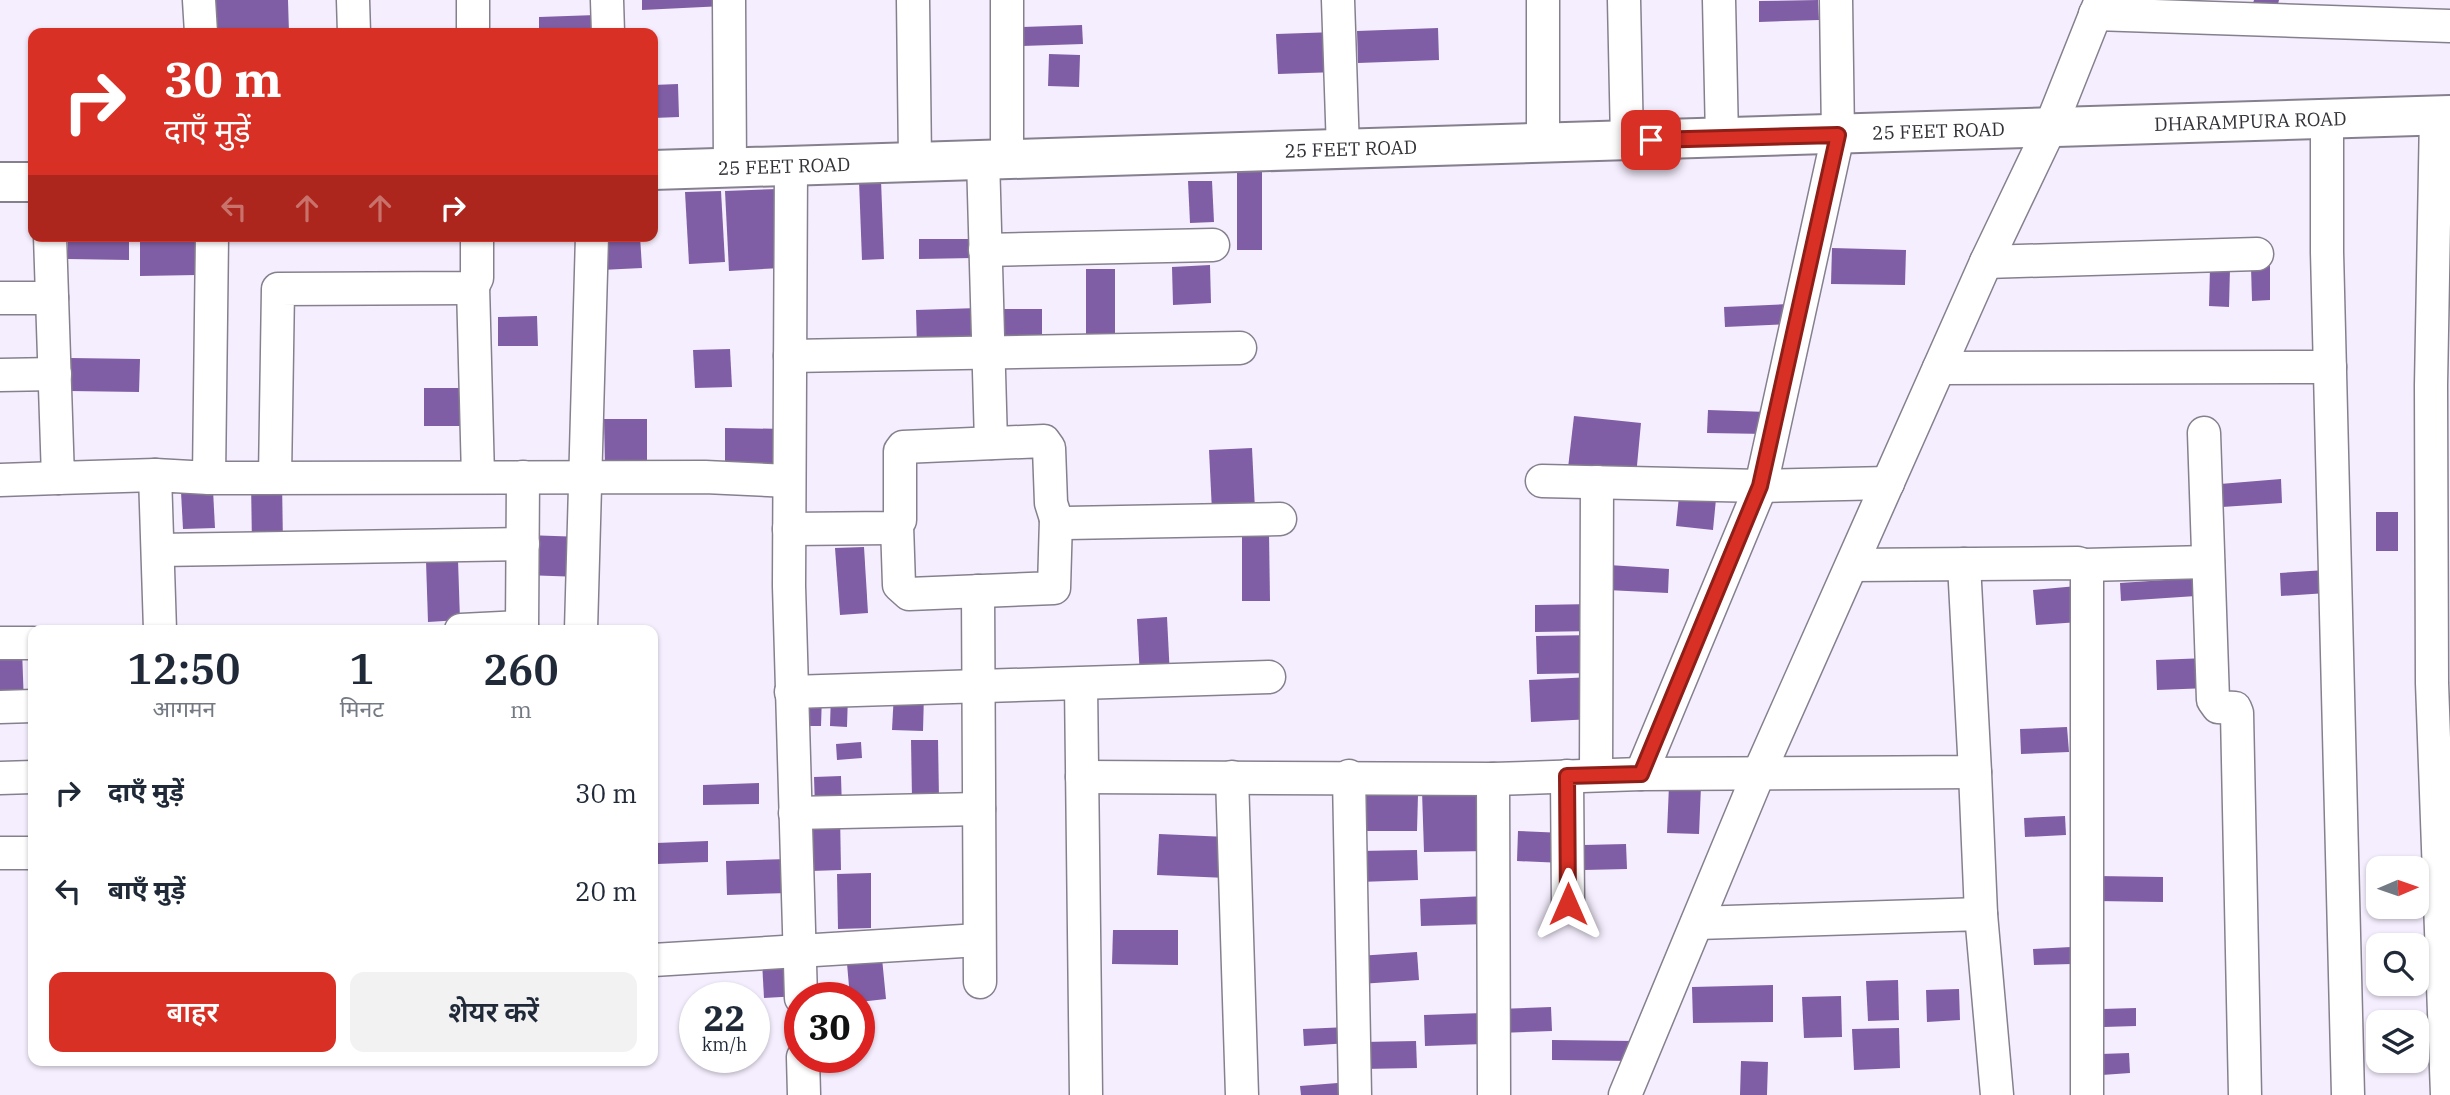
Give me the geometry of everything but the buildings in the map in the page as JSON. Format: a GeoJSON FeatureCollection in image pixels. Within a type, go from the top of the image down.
{"type":"FeatureCollection","features":[{"type":"Feature","properties":{"kind":"street"},"geometry":{"type":"LineString","coordinates":[[199,0],[201,28]]}},
{"type":"Feature","properties":{"kind":"street"},"geometry":{"type":"LineString","coordinates":[[353,0],[354,28]]}},
{"type":"Feature","properties":{"kind":"street"},"geometry":{"type":"LineString","coordinates":[[472,0],[473,28]]}},
{"type":"Feature","properties":{"kind":"street"},"geometry":{"type":"LineString","coordinates":[[607,0],[608,28]]}},
{"type":"Feature","properties":{"kind":"street"},"geometry":{"type":"LineString","coordinates":[[729,0],[730,167]]}},
{"type":"Feature","properties":{"kind":"street"},"geometry":{"type":"LineString","coordinates":[[913,0],[915,160]]}},
{"type":"Feature","properties":{"kind":"street"},"geometry":{"type":"LineString","coordinates":[[991,443],[985,250],[1007,0]]}},
{"type":"Feature","properties":{"kind":"street"},"geometry":{"type":"LineString","coordinates":[[1338,0],[1343,150]]}},
{"type":"Feature","properties":{"kind":"street"},"geometry":{"type":"LineString","coordinates":[[1543,0],[1543,143]]}},
{"type":"Feature","properties":{"kind":"street"},"geometry":{"type":"LineString","coordinates":[[1624,0],[1627,141]]}},
{"type":"Feature","properties":{"kind":"street"},"geometry":{"type":"LineString","coordinates":[[1719,0],[1722,138]]}},
{"type":"Feature","properties":{"kind":"street"},"geometry":{"type":"LineString","coordinates":[[1641,774],[1760,486],[1838,135],[1836,0]]}},
{"type":"Feature","properties":{"kind":"street"},"geometry":{"type":"LineString","coordinates":[[1625,1095],[1758,775],[1986,262],[2050,128],[2098,7],[2450,26]]}},
{"type":"Feature","properties":{"kind":"street"},"geometry":{"type":"LineString","coordinates":[[2443,115],[2431,385],[2432,683],[2446,1095]]}},
{"type":"Feature","properties":{"kind":"street","name":"DHARAMPURA ROAD"},"geometry":{"type":"LineString","coordinates":[[2050,128],[2443,115]]}},
{"type":"Feature","properties":{"kind":"street"},"geometry":{"type":"LineString","coordinates":[[2327,120],[2330,367],[2348,1095]]}},
{"type":"Feature","properties":{"kind":"street","name":"25 FEET ROAD"},"geometry":{"type":"LineString","coordinates":[[658,170],[2050,128]]}},
{"type":"Feature","properties":{"kind":"street"},"geometry":{"type":"LineString","coordinates":[[791,165],[789,529],[801,982]]}},
{"type":"Feature","properties":{"kind":"street"},"geometry":{"type":"LineString","coordinates":[[0,183],[28,182]]}},
{"type":"Feature","properties":{"kind":"street"},"geometry":{"type":"LineString","coordinates":[[50,242],[58,478]]}},
{"type":"Feature","properties":{"kind":"street"},"geometry":{"type":"LineString","coordinates":[[209,478],[212,242]]}},
{"type":"Feature","properties":{"kind":"street"},"geometry":{"type":"LineString","coordinates":[[477,242],[477,278],[473,286],[478,477]]}},
{"type":"Feature","properties":{"kind":"street"},"geometry":{"type":"LineString","coordinates":[[581,625],[592,242]]}},
{"type":"Feature","properties":{"kind":"street"},"geometry":{"type":"LineString","coordinates":[[985,250],[1213,245]]}},
{"type":"Feature","properties":{"kind":"street"},"geometry":{"type":"LineString","coordinates":[[1986,262],[2257,254]]}},
{"type":"Feature","properties":{"kind":"street"},"geometry":{"type":"LineString","coordinates":[[275,477],[278,289],[473,286]]}},
{"type":"Feature","properties":{"kind":"street"},"geometry":{"type":"LineString","coordinates":[[0,298],[52,298]]}},
{"type":"Feature","properties":{"kind":"street"},"geometry":{"type":"LineString","coordinates":[[790,356],[1240,348]]}},
{"type":"Feature","properties":{"kind":"street"},"geometry":{"type":"LineString","coordinates":[[1939,368],[2330,367]]}},
{"type":"Feature","properties":{"kind":"street"},"geometry":{"type":"LineString","coordinates":[[0,375],[55,374]]}},
{"type":"Feature","properties":{"kind":"street"},"geometry":{"type":"LineString","coordinates":[[2204,433],[2213,700],[2218,707],[2235,708],[2237,713],[2245,1095]]}},
{"type":"Feature","properties":{"kind":"street"},"geometry":{"type":"LineString","coordinates":[[991,443],[1047,444],[1056,519],[1054,588],[909,594],[899,585],[897,525],[900,520],[900,451],[903,447],[991,443]]}},
{"type":"Feature","properties":{"kind":"street"},"geometry":{"type":"LineString","coordinates":[[0,480],[155,475],[209,478],[584,477],[789,481]]}},
{"type":"Feature","properties":{"kind":"street"},"geometry":{"type":"LineString","coordinates":[[155,475],[160,625]]}},
{"type":"Feature","properties":{"kind":"street"},"geometry":{"type":"LineString","coordinates":[[522,625],[523,477]]}},
{"type":"Feature","properties":{"kind":"street"},"geometry":{"type":"LineString","coordinates":[[1542,481],[1760,486],[1888,483]]}},
{"type":"Feature","properties":{"kind":"street"},"geometry":{"type":"LineString","coordinates":[[1568,904],[1582,776],[1597,482]]}},
{"type":"Feature","properties":{"kind":"street"},"geometry":{"type":"LineString","coordinates":[[1056,519],[1066,523],[1280,519]]}},
{"type":"Feature","properties":{"kind":"street"},"geometry":{"type":"LineString","coordinates":[[789,529],[890,528],[897,525]]}},
{"type":"Feature","properties":{"kind":"street"},"geometry":{"type":"LineString","coordinates":[[158,550],[523,544]]}},
{"type":"Feature","properties":{"kind":"street"},"geometry":{"type":"LineString","coordinates":[[1852,565],[2208,562]]}},
{"type":"Feature","properties":{"kind":"street"},"geometry":{"type":"LineString","coordinates":[[1964,564],[1981,914],[1997,1095]]}},
{"type":"Feature","properties":{"kind":"street"},"geometry":{"type":"LineString","coordinates":[[2084,565],[2087,573],[2087,1095]]}},
{"type":"Feature","properties":{"kind":"street"},"geometry":{"type":"LineString","coordinates":[[978,592],[980,982]]}},
{"type":"Feature","properties":{"kind":"street"},"geometry":{"type":"LineString","coordinates":[[0,643],[28,643]]}},
{"type":"Feature","properties":{"kind":"street"},"geometry":{"type":"LineString","coordinates":[[792,692],[1269,677]]}},
{"type":"Feature","properties":{"kind":"street"},"geometry":{"type":"LineString","coordinates":[[1081,684],[1086,1095]]}},
{"type":"Feature","properties":{"kind":"street"},"geometry":{"type":"LineString","coordinates":[[0,706],[28,706]]}},
{"type":"Feature","properties":{"kind":"street"},"geometry":{"type":"LineString","coordinates":[[1082,777],[1349,776],[1493,779],[1641,774],[1975,772]]}},
{"type":"Feature","properties":{"kind":"street"},"geometry":{"type":"LineString","coordinates":[[1349,776],[1355,1095]]}},
{"type":"Feature","properties":{"kind":"street"},"geometry":{"type":"LineString","coordinates":[[0,778],[28,777]]}},
{"type":"Feature","properties":{"kind":"street"},"geometry":{"type":"LineString","coordinates":[[1232,777],[1242,1095]]}},
{"type":"Feature","properties":{"kind":"street"},"geometry":{"type":"LineString","coordinates":[[1493,779],[1494,1095]]}},
{"type":"Feature","properties":{"kind":"street"},"geometry":{"type":"LineString","coordinates":[[795,813],[979,809]]}},
{"type":"Feature","properties":{"kind":"street"},"geometry":{"type":"LineString","coordinates":[[0,853],[28,853]]}},
{"type":"Feature","properties":{"kind":"street"},"geometry":{"type":"LineString","coordinates":[[1697,923],[1981,914]]}},
{"type":"Feature","properties":{"kind":"street"},"geometry":{"type":"LineString","coordinates":[[658,960],[979,940]]}},
{"type":"Feature","properties":{"kind":"street"},"geometry":{"type":"LineString","coordinates":[[803,1073],[804,1095]]}},
{"type":"Feature","properties":{"kind":"route"},"geometry":{"type":"LineString","coordinates":[[1568,904],[1567,776],[1641,774],[1760,486],[1838,135],[1651,140]]}}]}
